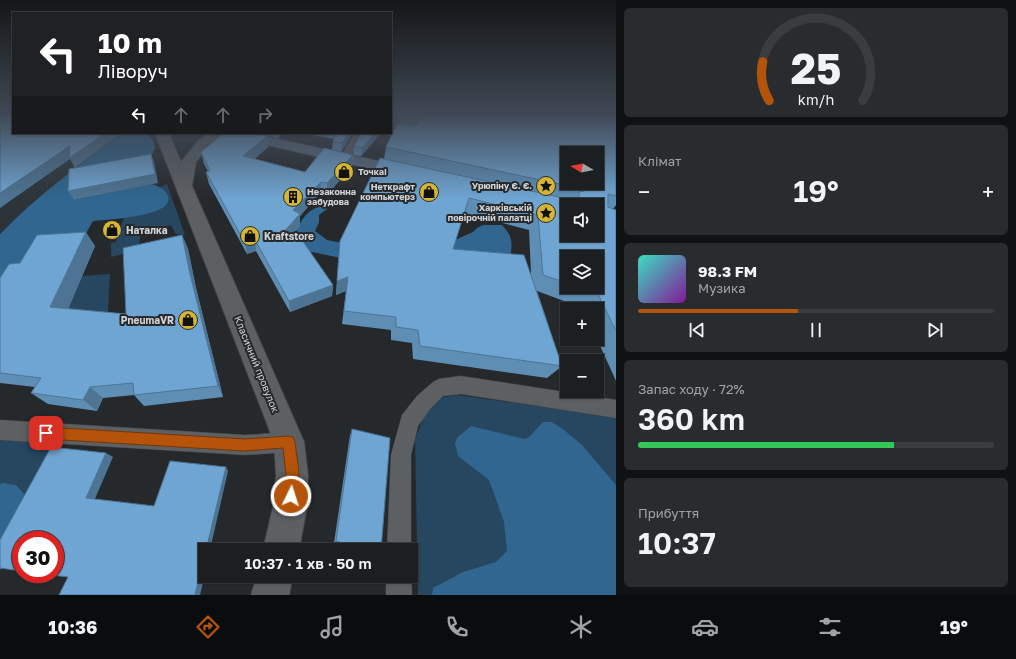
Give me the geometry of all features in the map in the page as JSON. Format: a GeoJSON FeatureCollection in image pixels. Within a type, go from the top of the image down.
{"type":"FeatureCollection","features":[{"type":"Feature","properties":{"kind":"street","name":"Класичний провулок"},"geometry":{"type":"LineString","coordinates":[[167,144],[185,185],[289,442],[292,481],[290,507],[282,543]]}},
{"type":"Feature","properties":{"kind":"street"},"geometry":{"type":"LineString","coordinates":[[185,185],[190,161],[203,144]]}},
{"type":"Feature","properties":{"kind":"street"},"geometry":{"type":"LineString","coordinates":[[280,144],[421,175]]}},
{"type":"Feature","properties":{"kind":"street"},"geometry":{"type":"LineString","coordinates":[[270,595],[273,583]]}},
{"type":"Feature","properties":{"kind":"lane"},"geometry":{"type":"LineString","coordinates":[[344,158],[353,144]]}},
{"type":"Feature","properties":{"kind":"lane"},"geometry":{"type":"LineString","coordinates":[[399,543],[401,455],[408,422],[424,402],[439,388],[461,384],[616,409]]}},
{"type":"Feature","properties":{"kind":"lane"},"geometry":{"type":"LineString","coordinates":[[0,430],[245,445],[289,442]]}},
{"type":"Feature","properties":{"kind":"lane"},"geometry":{"type":"LineString","coordinates":[[399,583],[399,595]]}},
{"type":"Feature","properties":{"kind":"shaded area"},"geometry":{"type":"Polygon","coordinates":[[[0,144],[107,144],[80,164],[15,219],[0,234],[0,144]]]}},
{"type":"Feature","properties":{"kind":"shaded area"},"geometry":{"type":"Polygon","coordinates":[[[109,144],[154,144],[155,148],[150,158],[74,200],[151,184],[165,191],[168,196],[167,203],[151,213],[124,218],[93,221],[80,244],[0,311],[0,234],[44,194],[109,144]]]}},
{"type":"Feature","properties":{"kind":"shaded area"},"geometry":{"type":"Polygon","coordinates":[[[156,184],[157,188],[167,184],[185,235],[176,234],[171,225],[140,232],[139,244],[136,248],[111,257],[111,243],[116,242],[132,191],[156,184]]]}},
{"type":"Feature","properties":{"kind":"shaded area"},"geometry":{"type":"Polygon","coordinates":[[[323,206],[327,209],[319,215],[319,222],[315,231],[327,240],[347,244],[346,259],[312,252],[296,260],[276,243],[294,236],[305,216],[312,210],[323,206]]]}},
{"type":"Feature","properties":{"kind":"shaded area"},"geometry":{"type":"Polygon","coordinates":[[[483,225],[502,225],[506,230],[511,241],[510,260],[388,237],[455,240],[473,232],[483,225]]]}},
{"type":"Feature","properties":{"kind":"shaded area"},"geometry":{"type":"Polygon","coordinates":[[[110,274],[107,331],[0,312],[83,276],[110,274]]]}},
{"type":"Feature","properties":{"kind":"shaded area"},"geometry":{"type":"Polygon","coordinates":[[[457,395],[616,417],[616,595],[418,595],[415,440],[423,418],[439,398],[457,395]]]}},
{"type":"Feature","properties":{"kind":"shaded area"},"geometry":{"type":"Polygon","coordinates":[[[543,422],[552,422],[582,445],[616,485],[616,595],[432,595],[433,588],[463,572],[496,562],[507,551],[504,522],[489,480],[458,456],[455,444],[457,438],[471,426],[524,439],[528,438],[543,422]]]}},
{"type":"Feature","properties":{"kind":"shaded area"},"geometry":{"type":"Polygon","coordinates":[[[0,439],[64,443],[18,531],[12,531],[12,542],[0,565],[0,439]]]}},
{"type":"Feature","properties":{"kind":"shaded area"},"geometry":{"type":"Polygon","coordinates":[[[0,484],[16,485],[24,494],[18,523],[15,531],[12,531],[12,539],[0,571],[0,484]]]}},
{"type":"Feature","properties":{"kind":"building"},"geometry":{"type":"Polygon","coordinates":[[[0,144],[90,144],[69,158],[70,146],[0,193],[0,144]]]}},
{"type":"Feature","properties":{"kind":"building"},"geometry":{"type":"Polygon","coordinates":[[[211,144],[258,144],[243,156],[305,172],[324,148],[353,155],[327,183],[321,182],[293,210],[300,214],[278,238],[302,240],[333,285],[289,301],[255,240],[245,243],[206,172],[210,171],[201,152],[211,144]]]}},
{"type":"Feature","properties":{"kind":"building"},"geometry":{"type":"Polygon","coordinates":[[[355,144],[366,144],[362,148],[354,146],[355,144]]]}},
{"type":"Feature","properties":{"kind":"building"},"geometry":{"type":"Polygon","coordinates":[[[388,144],[616,144],[616,196],[608,194],[608,207],[616,210],[616,331],[604,306],[604,302],[602,302],[598,294],[604,294],[604,250],[560,250],[560,281],[543,275],[538,215],[469,198],[453,249],[524,255],[560,360],[560,366],[420,346],[418,330],[396,327],[396,317],[344,311],[348,277],[337,281],[340,241],[380,158],[563,198],[560,198],[560,242],[604,242],[604,198],[579,198],[579,192],[584,190],[604,190],[604,146],[560,146],[560,184],[386,147],[388,144]]]}},
{"type":"Feature","properties":{"kind":"building"},"geometry":{"type":"Polygon","coordinates":[[[151,154],[155,174],[68,191],[69,169],[151,154]]]}},
{"type":"Feature","properties":{"kind":"building"},"geometry":{"type":"Polygon","coordinates":[[[86,232],[50,307],[126,314],[123,248],[182,235],[190,274],[218,386],[134,395],[133,383],[90,387],[83,400],[31,393],[41,378],[0,373],[0,278],[9,264],[20,263],[37,235],[86,232]]]}},
{"type":"Feature","properties":{"kind":"building"},"geometry":{"type":"Polygon","coordinates":[[[352,429],[390,438],[382,543],[343,543],[336,541],[352,429]]]}},
{"type":"Feature","properties":{"kind":"building"},"geometry":{"type":"Polygon","coordinates":[[[51,447],[106,453],[86,498],[154,506],[170,461],[226,467],[208,543],[198,543],[198,583],[195,595],[59,595],[68,577],[64,576],[64,531],[12,531],[12,570],[0,568],[0,540],[51,447]]]}},
{"type":"Feature","properties":{"kind":"place","name":"Точка!"},"geometry":{"type":"Point","coordinates":[344,172]}},
{"type":"Feature","properties":{"kind":"place","name":"Урюпіну Є. Є."},"geometry":{"type":"Point","coordinates":[546,186]}},
{"type":"Feature","properties":{"kind":"place","name":"Неткрафт компьютерз"},"geometry":{"type":"Point","coordinates":[429,192]}},
{"type":"Feature","properties":{"kind":"place","name":"Незаконна забудова"},"geometry":{"type":"Point","coordinates":[293,197]}},
{"type":"Feature","properties":{"kind":"place","name":"Харківській повірочній палатці"},"geometry":{"type":"Point","coordinates":[546,213]}},
{"type":"Feature","properties":{"kind":"place","name":"Наталка"},"geometry":{"type":"Point","coordinates":[112,230]}},
{"type":"Feature","properties":{"kind":"place","name":"Kraftstore"},"geometry":{"type":"Point","coordinates":[250,236]}},
{"type":"Feature","properties":{"kind":"place","name":"PneumaVR"},"geometry":{"type":"Point","coordinates":[188,320]}},
{"type":"Feature","properties":{"kind":"route"},"geometry":{"type":"LineString","coordinates":[[46,433],[245,445],[289,442],[292,475],[291,496]]}}]}
